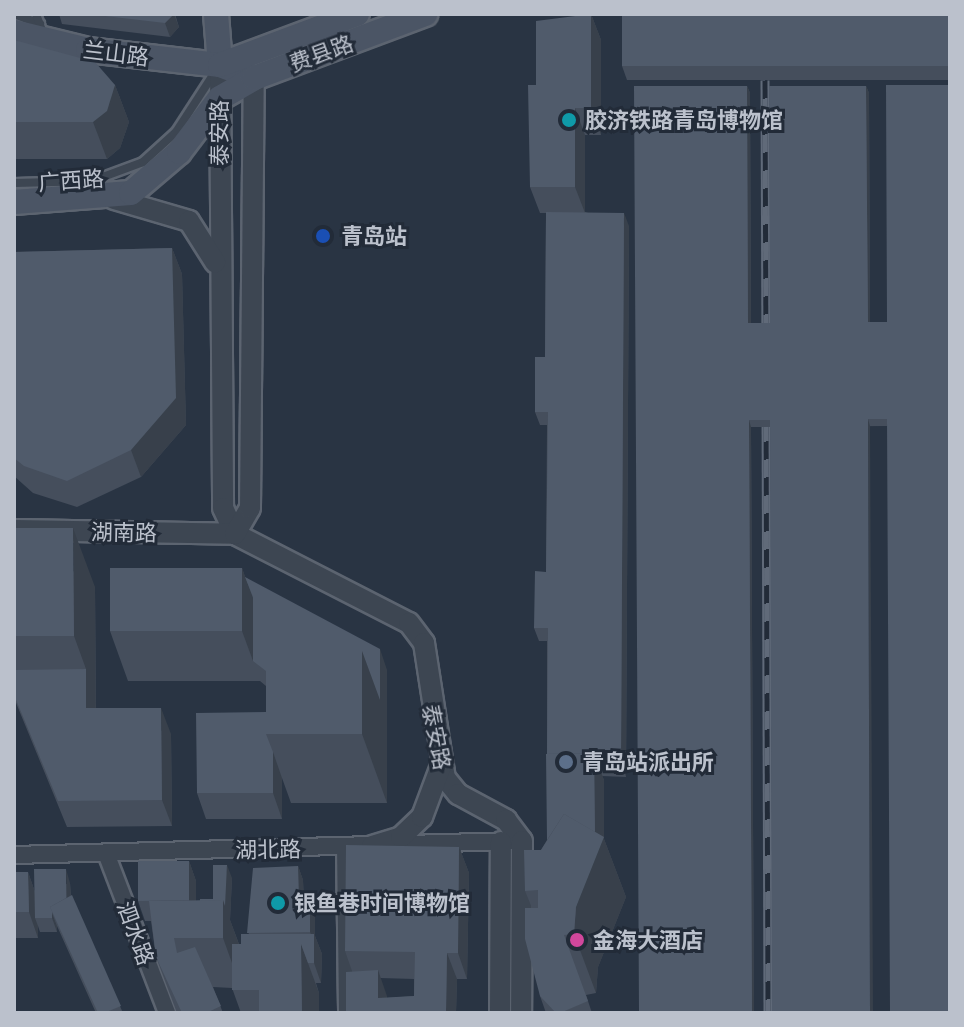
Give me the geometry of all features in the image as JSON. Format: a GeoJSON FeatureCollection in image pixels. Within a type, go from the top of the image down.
{"type":"FeatureCollection","features":[{"type":"Feature","properties":{"kind":"main road"},"geometry":{"type":"LineString","coordinates":[[216,14],[220,65]]}},
{"type":"Feature","properties":{"kind":"main road","name":"费县路"},"geometry":{"type":"LineString","coordinates":[[220,65],[357,14]]}},
{"type":"Feature","properties":{"kind":"main road","name":"费县路"},"geometry":{"type":"LineString","coordinates":[[220,98],[254,78],[425,14]]}},
{"type":"Feature","properties":{"kind":"main road","name":"兰山路"},"geometry":{"type":"LineString","coordinates":[[14,32],[43,33],[220,65],[254,78]]}},
{"type":"Feature","properties":{"kind":"main road","name":"广西路"},"geometry":{"type":"LineString","coordinates":[[14,202],[114,199],[179,152],[220,98]]}},
{"type":"Feature","properties":{"kind":"street","name":"泰安路"},"geometry":{"type":"LineString","coordinates":[[220,65],[223,508],[235,534],[416,631],[424,643],[441,766],[458,794],[506,820],[522,841]]}},
{"type":"Feature","properties":{"kind":"street","name":"泰安路"},"geometry":{"type":"LineString","coordinates":[[235,534],[250,508],[254,78]]}},
{"type":"Feature","properties":{"kind":"street"},"geometry":{"type":"LineString","coordinates":[[114,199],[189,221],[221,276]]}},
{"type":"Feature","properties":{"kind":"street","name":"湖南路"},"geometry":{"type":"LineString","coordinates":[[14,530],[235,534]]}},
{"type":"Feature","properties":{"kind":"street"},"geometry":{"type":"LineString","coordinates":[[372,846],[401,837],[422,817],[441,766]]}},
{"type":"Feature","properties":{"kind":"street"},"geometry":{"type":"LineString","coordinates":[[521,1013],[522,841]]}},
{"type":"Feature","properties":{"kind":"street","name":"湖北路"},"geometry":{"type":"LineString","coordinates":[[14,855],[522,841]]}},
{"type":"Feature","properties":{"kind":"street"},"geometry":{"type":"LineString","coordinates":[[500,1013],[501,842]]}},
{"type":"Feature","properties":{"kind":"street"},"geometry":{"type":"LineString","coordinates":[[345,847],[347,1013]]}},
{"type":"Feature","properties":{"kind":"street","name":"泗水路"},"geometry":{"type":"LineString","coordinates":[[106,853],[167,1013]]}},
{"type":"Feature","properties":{"kind":"lane"},"geometry":{"type":"LineString","coordinates":[[14,14],[43,33]]}},
{"type":"Feature","properties":{"kind":"lane"},"geometry":{"type":"LineString","coordinates":[[36,14],[43,33]]}},
{"type":"Feature","properties":{"kind":"lane","name":"广西路"},"geometry":{"type":"LineString","coordinates":[[14,183],[92,181],[143,162],[176,132],[220,65]]}},
{"type":"Feature","properties":{"kind":"building"},"geometry":{"type":"Polygon","coordinates":[[[88,14],[174,14],[165,23],[88,14]]]}},
{"type":"Feature","properties":{"kind":"building","name":"胶济铁路青岛博物馆"},"geometry":{"type":"Polygon","coordinates":[[[591,14],[591,108],[575,108],[575,187],[530,187],[528,85],[536,85],[536,21],[591,14]]]}},
{"type":"Feature","properties":{"kind":"building"},"geometry":{"type":"Polygon","coordinates":[[[622,14],[950,14],[950,66],[622,66],[622,14]]]}},
{"type":"Feature","properties":{"kind":"building"},"geometry":{"type":"Polygon","coordinates":[[[14,40],[95,62],[115,85],[107,111],[93,122],[14,122],[14,40]]]}},
{"type":"Feature","properties":{"kind":"building"},"geometry":{"type":"Polygon","coordinates":[[[886,85],[950,85],[950,1013],[890,1013],[887,419],[868,419],[870,1013],[772,1013],[770,420],[749,420],[752,1013],[639,1013],[634,86],[747,86],[748,323],[770,323],[769,86],[866,86],[868,322],[887,322],[886,85]]]}},
{"type":"Feature","properties":{"kind":"building"},"geometry":{"type":"Polygon","coordinates":[[[546,212],[624,213],[621,763],[597,763],[594,753],[547,754],[548,628],[534,628],[535,571],[546,572],[548,412],[535,412],[535,357],[545,357],[546,212]]]}},
{"type":"Feature","properties":{"kind":"building"},"geometry":{"type":"Polygon","coordinates":[[[172,248],[176,398],[131,450],[67,481],[24,466],[14,458],[14,252],[172,248]]]}},
{"type":"Feature","properties":{"kind":"building"},"geometry":{"type":"Polygon","coordinates":[[[14,528],[73,528],[74,636],[14,636],[14,528]]]}},
{"type":"Feature","properties":{"kind":"building"},"geometry":{"type":"Polygon","coordinates":[[[110,568],[242,568],[242,631],[110,631],[110,568]]]}},
{"type":"Feature","properties":{"kind":"building"},"geometry":{"type":"Polygon","coordinates":[[[245,577],[380,649],[380,700],[362,651],[266,651],[266,671],[253,661],[253,597],[245,577]]]}},
{"type":"Feature","properties":{"kind":"building"},"geometry":{"type":"Polygon","coordinates":[[[266,651],[362,651],[362,734],[266,734],[266,651]]]}},
{"type":"Feature","properties":{"kind":"building"},"geometry":{"type":"Polygon","coordinates":[[[86,669],[86,708],[161,708],[162,800],[58,801],[14,695],[14,670],[86,669]]]}},
{"type":"Feature","properties":{"kind":"building"},"geometry":{"type":"Polygon","coordinates":[[[266,712],[266,734],[273,752],[273,793],[197,793],[196,713],[266,712]]]}},
{"type":"Feature","properties":{"kind":"building"},"geometry":{"type":"Polygon","coordinates":[[[594,753],[595,832],[564,814],[547,840],[546,754],[594,753]]]}},
{"type":"Feature","properties":{"kind":"building"},"geometry":{"type":"Polygon","coordinates":[[[564,814],[604,837],[576,907],[574,934],[564,935],[588,1001],[556,1013],[540,996],[525,939],[525,908],[538,908],[538,890],[525,891],[524,850],[541,850],[564,814]]]}},
{"type":"Feature","properties":{"kind":"building"},"geometry":{"type":"Polygon","coordinates":[[[346,845],[459,847],[458,953],[447,953],[446,1013],[346,1013],[346,972],[378,970],[378,998],[414,996],[415,952],[345,951],[346,845]]]}},
{"type":"Feature","properties":{"kind":"building"},"geometry":{"type":"Polygon","coordinates":[[[138,861],[189,861],[189,900],[138,901],[138,861]]]}},
{"type":"Feature","properties":{"kind":"building"},"geometry":{"type":"Polygon","coordinates":[[[213,865],[227,865],[225,906],[223,900],[200,901],[213,899],[213,865]]]}},
{"type":"Feature","properties":{"kind":"building"},"geometry":{"type":"Polygon","coordinates":[[[298,866],[299,904],[310,903],[310,932],[247,933],[253,868],[298,866]]]}},
{"type":"Feature","properties":{"kind":"building"},"geometry":{"type":"Polygon","coordinates":[[[34,869],[66,869],[66,898],[50,907],[52,918],[35,918],[34,869]]]}},
{"type":"Feature","properties":{"kind":"building"},"geometry":{"type":"Polygon","coordinates":[[[14,872],[28,872],[29,912],[14,912],[14,872]]]}},
{"type":"Feature","properties":{"kind":"building"},"geometry":{"type":"Polygon","coordinates":[[[72,895],[121,1006],[104,1013],[98,1013],[50,907],[72,895]]]}},
{"type":"Feature","properties":{"kind":"building"},"geometry":{"type":"Polygon","coordinates":[[[223,900],[223,938],[174,938],[177,953],[195,947],[221,1006],[206,1013],[182,1013],[156,957],[149,901],[223,900]]]}},
{"type":"Feature","properties":{"kind":"building"},"geometry":{"type":"Polygon","coordinates":[[[241,934],[314,934],[314,963],[308,963],[301,944],[241,944],[241,934]]]}},
{"type":"Feature","properties":{"kind":"building"},"geometry":{"type":"Polygon","coordinates":[[[232,944],[301,944],[302,1013],[259,1013],[259,990],[232,990],[232,944]]]}},
{"type":"Feature","properties":{"kind":"railway"},"geometry":{"type":"LineString","coordinates":[[765,80],[766,345]]}},
{"type":"Feature","properties":{"kind":"railway"},"geometry":{"type":"LineString","coordinates":[[766,405],[768,1013]]}},
{"type":"Feature","properties":{"kind":"place","name":"胶济铁路青岛博物馆"},"geometry":{"type":"Point","coordinates":[569,120]}},
{"type":"Feature","properties":{"kind":"place","name":"青岛站"},"geometry":{"type":"Point","coordinates":[323,236]}},
{"type":"Feature","properties":{"kind":"place","name":"青岛站派出所"},"geometry":{"type":"Point","coordinates":[566,762]}},
{"type":"Feature","properties":{"kind":"place","name":"银鱼巷时间博物馆"},"geometry":{"type":"Point","coordinates":[278,903]}},
{"type":"Feature","properties":{"kind":"place","name":"金海大酒店"},"geometry":{"type":"Point","coordinates":[577,940]}}]}
